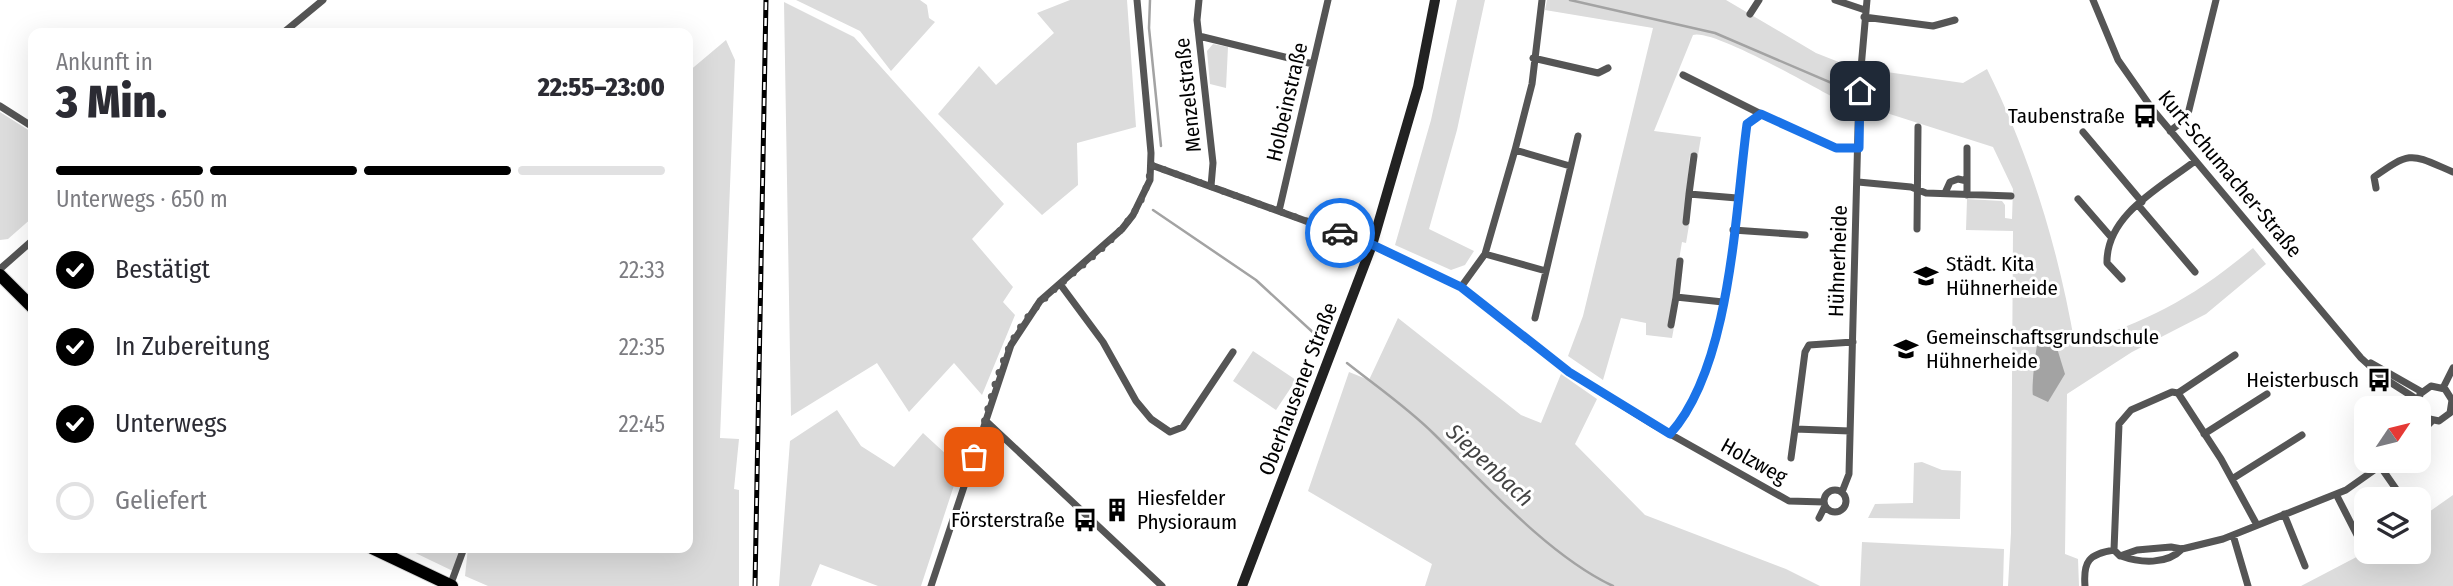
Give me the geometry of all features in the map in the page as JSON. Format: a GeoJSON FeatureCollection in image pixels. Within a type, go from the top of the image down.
{"type":"FeatureCollection","features":[{"type":"Feature","properties":{"kind":"main road","name":"Oberhausener Straße"},"geometry":{"type":"LineString","coordinates":[[1242,586],[1373,245],[1418,87],[1435,0]]}},
{"type":"Feature","properties":{"kind":"main road"},"geometry":{"type":"LineString","coordinates":[[0,275],[28,303]]}},
{"type":"Feature","properties":{"kind":"main road"},"geometry":{"type":"LineString","coordinates":[[382,553],[451,586]]}},
{"type":"Feature","properties":{"kind":"street"},"geometry":{"type":"LineString","coordinates":[[289,28],[323,0]]}},
{"type":"Feature","properties":{"kind":"street"},"geometry":{"type":"LineString","coordinates":[[942,586],[932,584],[1010,345],[1040,301],[1133,215],[1150,180],[1137,0]]}},
{"type":"Feature","properties":{"kind":"street","name":"Menzelstraße"},"geometry":{"type":"LineString","coordinates":[[1199,0],[1199,36],[1213,163],[1211,186]]}},
{"type":"Feature","properties":{"kind":"street","name":"Holbeinstraße"},"geometry":{"type":"LineString","coordinates":[[1279,211],[1328,0]]}},
{"type":"Feature","properties":{"kind":"street"},"geometry":{"type":"LineString","coordinates":[[1750,14],[1759,0]]}},
{"type":"Feature","properties":{"kind":"street"},"geometry":{"type":"LineString","coordinates":[[1835,0],[1865,14],[1933,26],[1955,20]]}},
{"type":"Feature","properties":{"kind":"street","name":"Hühnerheide"},"geometry":{"type":"LineString","coordinates":[[1824,504],[1832,512],[1842,510],[1847,500],[1842,492],[1849,474],[1859,148],[1867,0]]}},
{"type":"Feature","properties":{"kind":"street","name":"Kurt-Schumacher-Straße"},"geometry":{"type":"LineString","coordinates":[[2093,0],[2118,61],[2194,161],[2361,358],[2404,396]]}},
{"type":"Feature","properties":{"kind":"street"},"geometry":{"type":"LineString","coordinates":[[2171,131],[2187,118],[2216,0]]}},
{"type":"Feature","properties":{"kind":"street"},"geometry":{"type":"LineString","coordinates":[[1461,287],[1485,254],[1515,150],[1532,84],[1541,3]]}},
{"type":"Feature","properties":{"kind":"street"},"geometry":{"type":"LineString","coordinates":[[1199,36],[1313,64]]}},
{"type":"Feature","properties":{"kind":"street"},"geometry":{"type":"LineString","coordinates":[[1533,58],[1598,73],[1608,68]]}},
{"type":"Feature","properties":{"kind":"street"},"geometry":{"type":"LineString","coordinates":[[1683,75],[1836,148],[1859,148]]}},
{"type":"Feature","properties":{"kind":"street"},"geometry":{"type":"LineString","coordinates":[[0,106],[28,124]]}},
{"type":"Feature","properties":{"kind":"street"},"geometry":{"type":"LineString","coordinates":[[1670,434],[1688,415],[1714,345],[1723,302],[1747,124],[1761,114]]}},
{"type":"Feature","properties":{"kind":"street"},"geometry":{"type":"LineString","coordinates":[[1917,229],[1918,127]]}},
{"type":"Feature","properties":{"kind":"street"},"geometry":{"type":"LineString","coordinates":[[2083,132],[2195,272]]}},
{"type":"Feature","properties":{"kind":"street"},"geometry":{"type":"LineString","coordinates":[[1535,317],[1578,136]]}},
{"type":"Feature","properties":{"kind":"street"},"geometry":{"type":"LineString","coordinates":[[1967,148],[1967,195]]}},
{"type":"Feature","properties":{"kind":"street"},"geometry":{"type":"LineString","coordinates":[[1515,150],[1570,166]]}},
{"type":"Feature","properties":{"kind":"street"},"geometry":{"type":"LineString","coordinates":[[1686,222],[1694,156]]}},
{"type":"Feature","properties":{"kind":"street"},"geometry":{"type":"LineString","coordinates":[[2376,188],[2374,177],[2400,158],[2409,156],[2453,172]]}},
{"type":"Feature","properties":{"kind":"street"},"geometry":{"type":"LineString","coordinates":[[2122,279],[2107,263],[2116,225],[2194,161]]}},
{"type":"Feature","properties":{"kind":"street","name":"Holzweg"},"geometry":{"type":"LineString","coordinates":[[1151,165],[1373,245],[1461,287],[1569,372],[1670,434],[1789,501],[1824,504]]}},
{"type":"Feature","properties":{"kind":"street"},"geometry":{"type":"LineString","coordinates":[[1945,193],[1954,180],[1967,181]]}},
{"type":"Feature","properties":{"kind":"street","name":"Hühnerheide"},"geometry":{"type":"LineString","coordinates":[[1858,182],[1945,193],[2011,197]]}},
{"type":"Feature","properties":{"kind":"street"},"geometry":{"type":"LineString","coordinates":[[1689,194],[1737,198]]}},
{"type":"Feature","properties":{"kind":"street"},"geometry":{"type":"LineString","coordinates":[[2078,199],[2111,237]]}},
{"type":"Feature","properties":{"kind":"street"},"geometry":{"type":"LineString","coordinates":[[1733,230],[1805,235]]}},
{"type":"Feature","properties":{"kind":"street"},"geometry":{"type":"LineString","coordinates":[[0,269],[28,244]]}},
{"type":"Feature","properties":{"kind":"street"},"geometry":{"type":"LineString","coordinates":[[1485,254],[1546,271]]}},
{"type":"Feature","properties":{"kind":"street"},"geometry":{"type":"LineString","coordinates":[[1671,325],[1680,261]]}},
{"type":"Feature","properties":{"kind":"street"},"geometry":{"type":"LineString","coordinates":[[1060,284],[1103,342],[1136,401],[1162,429],[1170,432],[1183,427],[1233,352]]}},
{"type":"Feature","properties":{"kind":"street"},"geometry":{"type":"LineString","coordinates":[[1676,297],[1723,302]]}},
{"type":"Feature","properties":{"kind":"street","name":"Hühnerheide"},"geometry":{"type":"LineString","coordinates":[[1790,458],[1805,352],[1809,345],[1853,342]]}},
{"type":"Feature","properties":{"kind":"street"},"geometry":{"type":"LineString","coordinates":[[2117,553],[2119,424],[2131,410],[2162,393],[2178,393],[2235,355]]}},
{"type":"Feature","properties":{"kind":"street","name":"Kurt-Schumacher-Straße"},"geometry":{"type":"LineString","coordinates":[[2361,358],[2422,392]]}},
{"type":"Feature","properties":{"kind":"street"},"geometry":{"type":"LineString","coordinates":[[2443,388],[2453,368]]}},
{"type":"Feature","properties":{"kind":"street"},"geometry":{"type":"LineString","coordinates":[[2421,396],[2422,392],[2431,386],[2443,388],[2453,403],[2451,414],[2432,421]]}},
{"type":"Feature","properties":{"kind":"street"},"geometry":{"type":"LineString","coordinates":[[2178,393],[2232,479],[2256,525]]}},
{"type":"Feature","properties":{"kind":"street"},"geometry":{"type":"LineString","coordinates":[[2204,434],[2267,394]]}},
{"type":"Feature","properties":{"kind":"street"},"geometry":{"type":"LineString","coordinates":[[986,421],[1162,586]]}},
{"type":"Feature","properties":{"kind":"street"},"geometry":{"type":"LineString","coordinates":[[1795,429],[1850,431]]}},
{"type":"Feature","properties":{"kind":"street"},"geometry":{"type":"LineString","coordinates":[[2232,479],[2302,435]]}},
{"type":"Feature","properties":{"kind":"street"},"geometry":{"type":"LineString","coordinates":[[2085,586],[2084,571],[2088,557],[2171,547],[2182,549],[2233,535],[2336,494],[2366,473]]}},
{"type":"Feature","properties":{"kind":"street"},"geometry":{"type":"LineString","coordinates":[[1819,518],[1830,491],[1842,492]]}},
{"type":"Feature","properties":{"kind":"street"},"geometry":{"type":"LineString","coordinates":[[2336,494],[2354,529]]}},
{"type":"Feature","properties":{"kind":"street"},"geometry":{"type":"LineString","coordinates":[[1804,502],[1807,511]]}},
{"type":"Feature","properties":{"kind":"street"},"geometry":{"type":"LineString","coordinates":[[2284,514],[2305,566]]}},
{"type":"Feature","properties":{"kind":"street"},"geometry":{"type":"LineString","coordinates":[[2233,535],[2249,586]]}},
{"type":"Feature","properties":{"kind":"street"},"geometry":{"type":"LineString","coordinates":[[2117,553],[2139,562],[2175,557],[2182,549]]}},
{"type":"Feature","properties":{"kind":"street"},"geometry":{"type":"LineString","coordinates":[[451,586],[462,553]]}},
{"type":"Feature","properties":{"kind":"shaded area"},"geometry":{"type":"Polygon","coordinates":[[[796,0],[920,0],[927,5],[929,18],[935,22],[891,71],[860,31],[796,0]]]}},
{"type":"Feature","properties":{"kind":"shaded area"},"geometry":{"type":"Polygon","coordinates":[[[1070,0],[1127,0],[1136,127],[1077,143],[1078,185],[1042,215],[938,114],[979,66],[996,85],[1054,33],[1037,13],[1070,0]]]}},
{"type":"Feature","properties":{"kind":"shaded area"},"geometry":{"type":"Polygon","coordinates":[[[1457,0],[1485,0],[1457,130],[1429,229],[1474,251],[1465,265],[1451,270],[1395,245],[1431,120],[1457,0]]]}},
{"type":"Feature","properties":{"kind":"shaded area"},"geometry":{"type":"Polygon","coordinates":[[[1547,0],[1726,0],[1816,53],[1854,68],[1853,108],[1746,52],[1705,36],[1693,35],[1654,131],[1701,137],[1698,155],[1690,155],[1684,224],[1689,225],[1686,243],[1682,242],[1668,326],[1674,327],[1672,338],[1646,335],[1646,323],[1621,318],[1603,380],[1568,356],[1583,316],[1653,28],[1545,10],[1547,0]]]}},
{"type":"Feature","properties":{"kind":"shaded area"},"geometry":{"type":"Polygon","coordinates":[[[784,2],[854,37],[1004,204],[972,239],[1013,287],[1003,302],[1015,315],[982,395],[954,363],[909,412],[877,363],[791,416],[784,2]]]}},
{"type":"Feature","properties":{"kind":"shaded area"},"geometry":{"type":"Polygon","coordinates":[[[726,40],[735,60],[720,438],[739,439],[734,489],[739,490],[739,586],[488,586],[465,576],[467,553],[693,553],[693,68],[726,40]]]}},
{"type":"Feature","properties":{"kind":"shaded area"},"geometry":{"type":"Polygon","coordinates":[[[1213,44],[1228,47],[1226,88],[1210,84],[1207,51],[1213,44]]]}},
{"type":"Feature","properties":{"kind":"shaded area"},"geometry":{"type":"Polygon","coordinates":[[[1987,69],[2017,136],[2041,204],[2060,273],[2075,345],[2149,317],[2189,295],[2253,248],[2266,264],[2206,314],[2132,352],[2067,394],[2065,554],[2078,559],[2079,586],[2008,586],[2011,533],[2013,231],[1966,230],[1967,199],[2002,201],[2005,205],[2005,218],[2012,219],[2013,189],[1993,147],[1871,108],[1873,70],[1963,83],[1987,69]]]}},
{"type":"Feature","properties":{"kind":"shaded area"},"geometry":{"type":"Polygon","coordinates":[[[0,112],[28,130],[28,221],[8,239],[0,240],[0,112]]]}},
{"type":"Feature","properties":{"kind":"shaded area"},"geometry":{"type":"Polygon","coordinates":[[[1398,318],[1521,415],[1541,423],[1561,374],[1597,399],[1575,444],[1645,515],[1786,569],[1820,586],[1425,586],[1432,564],[1308,491],[1349,372],[1369,380],[1398,318]]]}},
{"type":"Feature","properties":{"kind":"shaded area"},"geometry":{"type":"Polygon","coordinates":[[[2049,337],[2056,345],[2065,374],[2048,402],[2033,395],[2033,391],[2039,338],[2049,337]]]}},
{"type":"Feature","properties":{"kind":"shaded area"},"geometry":{"type":"Polygon","coordinates":[[[1253,351],[1296,380],[1276,410],[1233,381],[1253,351]]]}},
{"type":"Feature","properties":{"kind":"shaded area"},"geometry":{"type":"Polygon","coordinates":[[[837,410],[861,446],[894,467],[923,433],[960,467],[921,586],[878,586],[820,564],[811,586],[779,586],[790,441],[837,410]]]}},
{"type":"Feature","properties":{"kind":"shaded area"},"geometry":{"type":"Polygon","coordinates":[[[1922,462],[1942,470],[1961,471],[1960,519],[1868,518],[1875,504],[1913,503],[1914,463],[1922,462]]]}},
{"type":"Feature","properties":{"kind":"shaded area"},"geometry":{"type":"Polygon","coordinates":[[[2453,495],[2453,586],[2301,586],[2354,558],[2354,564],[2431,564],[2431,511],[2453,495]]]}},
{"type":"Feature","properties":{"kind":"shaded area"},"geometry":{"type":"Polygon","coordinates":[[[1862,542],[2004,549],[2003,586],[1860,586],[1862,542]]]}},
{"type":"Feature","properties":{"kind":"shaded area"},"geometry":{"type":"Polygon","coordinates":[[[415,553],[459,553],[455,572],[415,553]]]}},
{"type":"Feature","properties":{"kind":"waterway","name":"Siepenbach"},"geometry":{"type":"LineString","coordinates":[[1150,0],[1149,28],[1161,146]]}},
{"type":"Feature","properties":{"kind":"waterway"},"geometry":{"type":"LineString","coordinates":[[1570,0],[1715,33],[1848,90]]}},
{"type":"Feature","properties":{"kind":"waterway","name":"Siepenbach"},"geometry":{"type":"LineString","coordinates":[[1153,210],[1256,280],[1318,337]]}},
{"type":"Feature","properties":{"kind":"waterway","name":"Siepenbach"},"geometry":{"type":"LineString","coordinates":[[1347,363],[1424,424],[1542,538],[1565,557],[1613,586]]}},
{"type":"Feature","properties":{"kind":"railway"},"geometry":{"type":"LineString","coordinates":[[755,586],[766,0]]}},
{"type":"Feature","properties":{"kind":"way so far"},"geometry":{"type":"LineString","coordinates":[[974,457],[1010,345],[1022,325],[1040,301],[1122,229],[1141,201],[1150,180],[1151,165],[1340,233]]}},
{"type":"Feature","properties":{"kind":"place","name":"Taubenstraße"},"geometry":{"type":"Point","coordinates":[2145,116]}},
{"type":"Feature","properties":{"kind":"place","name":"Städt. Kita Hühnerheide"},"geometry":{"type":"Point","coordinates":[1926,276]}},
{"type":"Feature","properties":{"kind":"place","name":"Gemeinschaftsgrundschule Hühnerheide"},"geometry":{"type":"Point","coordinates":[1906,349]}},
{"type":"Feature","properties":{"kind":"place","name":"Heisterbusch"},"geometry":{"type":"Point","coordinates":[2379,380]}},
{"type":"Feature","properties":{"kind":"place","name":"Hiesfelder Physioraum"},"geometry":{"type":"Point","coordinates":[1117,510]}},
{"type":"Feature","properties":{"kind":"place","name":"Försterstraße"},"geometry":{"type":"Point","coordinates":[1085,520]}},
{"type":"Feature","properties":{"kind":"route"},"geometry":{"type":"LineString","coordinates":[[1340,233],[1373,245],[1461,287],[1471,298],[1569,372],[1670,434],[1688,415],[1714,345],[1723,302],[1747,124],[1761,114],[1836,148],[1859,148],[1860,91]]}}]}
